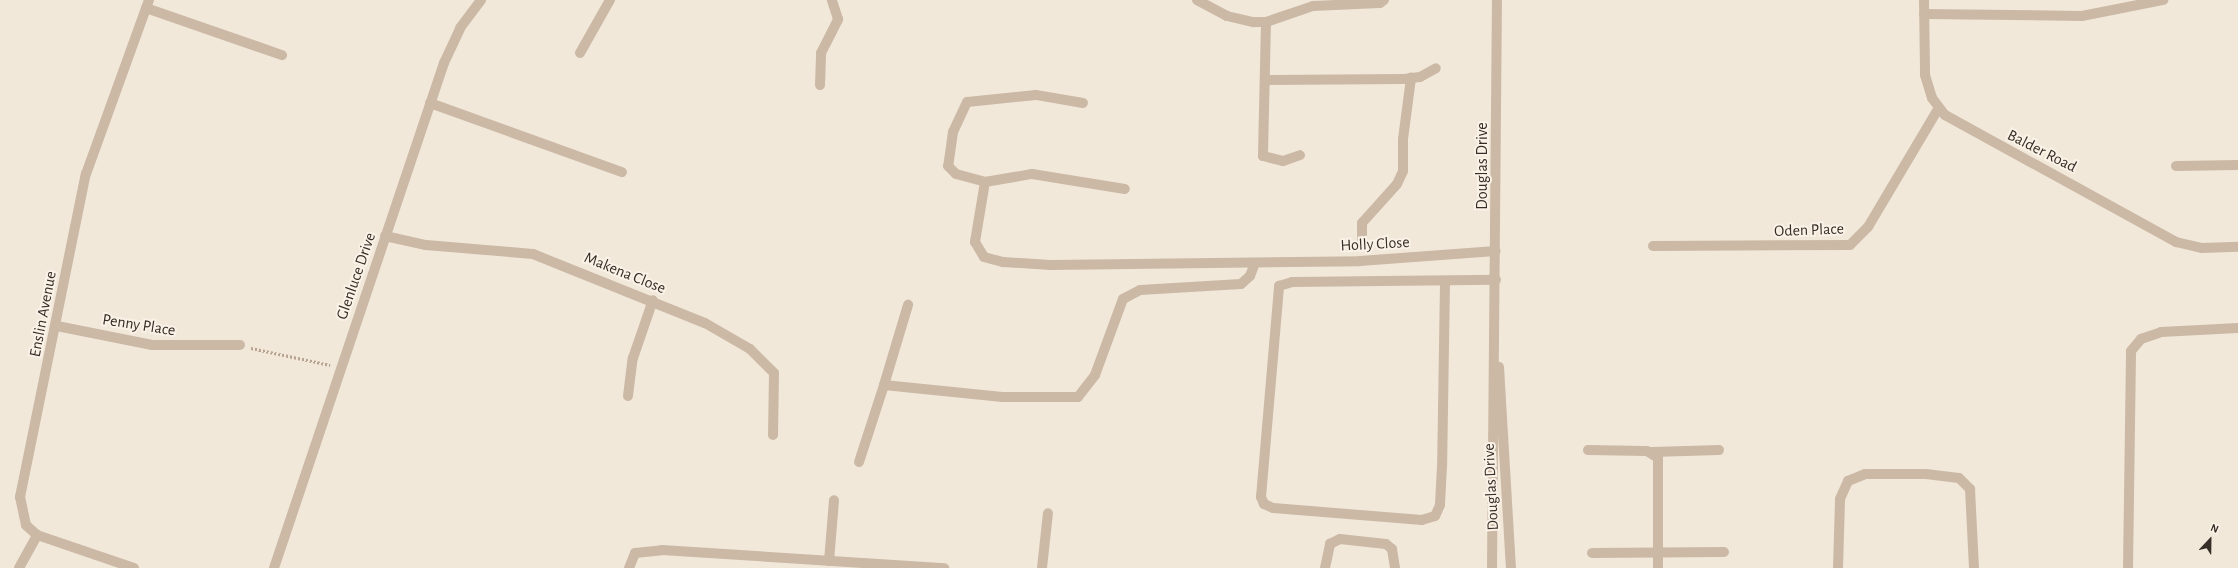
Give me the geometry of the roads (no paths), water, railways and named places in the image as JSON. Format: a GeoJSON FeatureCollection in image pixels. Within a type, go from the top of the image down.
{"type":"FeatureCollection","features":[{"type":"Feature","properties":{"kind":"street","name":"Glenluce Drive"},"geometry":{"type":"LineString","coordinates":[[274,568],[430,103],[454,38],[481,0]]}},
{"type":"Feature","properties":{"kind":"street"},"geometry":{"type":"LineString","coordinates":[[580,53],[610,0]]}},
{"type":"Feature","properties":{"kind":"street"},"geometry":{"type":"LineString","coordinates":[[820,85],[821,53],[838,19],[832,0]]}},
{"type":"Feature","properties":{"kind":"street"},"geometry":{"type":"LineString","coordinates":[[1197,0],[1241,20],[1266,22],[1313,6],[1380,4],[1384,0]]}},
{"type":"Feature","properties":{"kind":"street","name":"Douglas Drive"},"geometry":{"type":"LineString","coordinates":[[1497,0],[1496,332],[1511,568]]}},
{"type":"Feature","properties":{"kind":"street"},"geometry":{"type":"LineString","coordinates":[[1924,0],[1922,62],[1938,109]]}},
{"type":"Feature","properties":{"kind":"street"},"geometry":{"type":"LineString","coordinates":[[1924,14],[2082,16],[2163,0]]}},
{"type":"Feature","properties":{"kind":"street"},"geometry":{"type":"LineString","coordinates":[[147,4],[282,55]]}},
{"type":"Feature","properties":{"kind":"street","name":"Enslin Avenue"},"geometry":{"type":"LineString","coordinates":[[36,535],[26,525],[20,497],[57,326],[86,174],[147,4]]}},
{"type":"Feature","properties":{"kind":"street"},"geometry":{"type":"LineString","coordinates":[[1266,22],[1263,156],[1283,161],[1300,155]]}},
{"type":"Feature","properties":{"kind":"street"},"geometry":{"type":"LineString","coordinates":[[1265,80],[1410,78],[1436,68]]}},
{"type":"Feature","properties":{"kind":"street"},"geometry":{"type":"LineString","coordinates":[[1362,243],[1362,223],[1397,184],[1403,171],[1403,139],[1410,78]]}},
{"type":"Feature","properties":{"kind":"street"},"geometry":{"type":"LineString","coordinates":[[1083,103],[1036,94],[966,102],[953,132],[948,166],[956,174],[985,182],[1032,174],[1125,189]]}},
{"type":"Feature","properties":{"kind":"street"},"geometry":{"type":"LineString","coordinates":[[430,103],[622,172]]}},
{"type":"Feature","properties":{"kind":"street","name":"Oden Place"},"geometry":{"type":"LineString","coordinates":[[1653,246],[1850,245],[1868,226],[1938,109]]}},
{"type":"Feature","properties":{"kind":"street","name":"Balder Road"},"geometry":{"type":"LineString","coordinates":[[1938,109],[2176,242],[2202,248],[2238,247]]}},
{"type":"Feature","properties":{"kind":"street"},"geometry":{"type":"LineString","coordinates":[[2176,166],[2238,165]]}},
{"type":"Feature","properties":{"kind":"street","name":"Holly Close"},"geometry":{"type":"LineString","coordinates":[[985,182],[975,242],[981,254],[989,260],[1030,265],[1255,263],[1360,261],[1496,251]]}},
{"type":"Feature","properties":{"kind":"street","name":"Makena Close"},"geometry":{"type":"LineString","coordinates":[[385,236],[426,245],[533,254],[653,300],[731,336],[766,362],[775,380],[773,435]]}},
{"type":"Feature","properties":{"kind":"street"},"geometry":{"type":"LineString","coordinates":[[884,385],[1002,396],[1078,397],[1095,375],[1119,307],[1129,295],[1155,288],[1233,286],[1246,281],[1255,263]]}},
{"type":"Feature","properties":{"kind":"street"},"geometry":{"type":"LineString","coordinates":[[1445,282],[1442,466],[1440,505],[1435,516],[1422,520],[1273,508],[1264,504],[1261,497],[1279,286],[1292,282],[1445,282],[1496,280]]}},
{"type":"Feature","properties":{"kind":"street"},"geometry":{"type":"LineString","coordinates":[[628,396],[633,358],[653,300]]}},
{"type":"Feature","properties":{"kind":"street"},"geometry":{"type":"LineString","coordinates":[[859,462],[908,305]]}},
{"type":"Feature","properties":{"kind":"street","name":"Penny Place"},"geometry":{"type":"LineString","coordinates":[[57,326],[152,345],[240,345]]}},
{"type":"Feature","properties":{"kind":"street"},"geometry":{"type":"LineString","coordinates":[[2128,568],[2128,375],[2131,351],[2141,339],[2161,332],[2238,328]]}},
{"type":"Feature","properties":{"kind":"street","name":"Douglas Drive"},"geometry":{"type":"LineString","coordinates":[[1492,568],[1491,402],[1496,332]]}},
{"type":"Feature","properties":{"kind":"street"},"geometry":{"type":"LineString","coordinates":[[1588,450],[1652,452],[1719,450]]}},
{"type":"Feature","properties":{"kind":"street"},"geometry":{"type":"LineString","coordinates":[[1652,452],[1659,464],[1658,568]]}},
{"type":"Feature","properties":{"kind":"street"},"geometry":{"type":"LineString","coordinates":[[1838,568],[1840,499],[1844,486],[1858,476],[1880,474],[1944,474],[1966,483],[1972,499],[1974,568]]}},
{"type":"Feature","properties":{"kind":"street"},"geometry":{"type":"LineString","coordinates":[[829,561],[834,500]]}},
{"type":"Feature","properties":{"kind":"street"},"geometry":{"type":"LineString","coordinates":[[1042,568],[1048,513]]}},
{"type":"Feature","properties":{"kind":"street"},"geometry":{"type":"LineString","coordinates":[[20,568],[36,535],[134,568]]}},
{"type":"Feature","properties":{"kind":"street"},"geometry":{"type":"LineString","coordinates":[[1325,568],[1330,544],[1340,539],[1386,544],[1392,549],[1395,568]]}},
{"type":"Feature","properties":{"kind":"street"},"geometry":{"type":"LineString","coordinates":[[629,568],[633,555],[644,550],[829,561],[843,565],[944,568]]}},
{"type":"Feature","properties":{"kind":"street"},"geometry":{"type":"LineString","coordinates":[[1592,553],[1658,554],[1724,552]]}}]}
